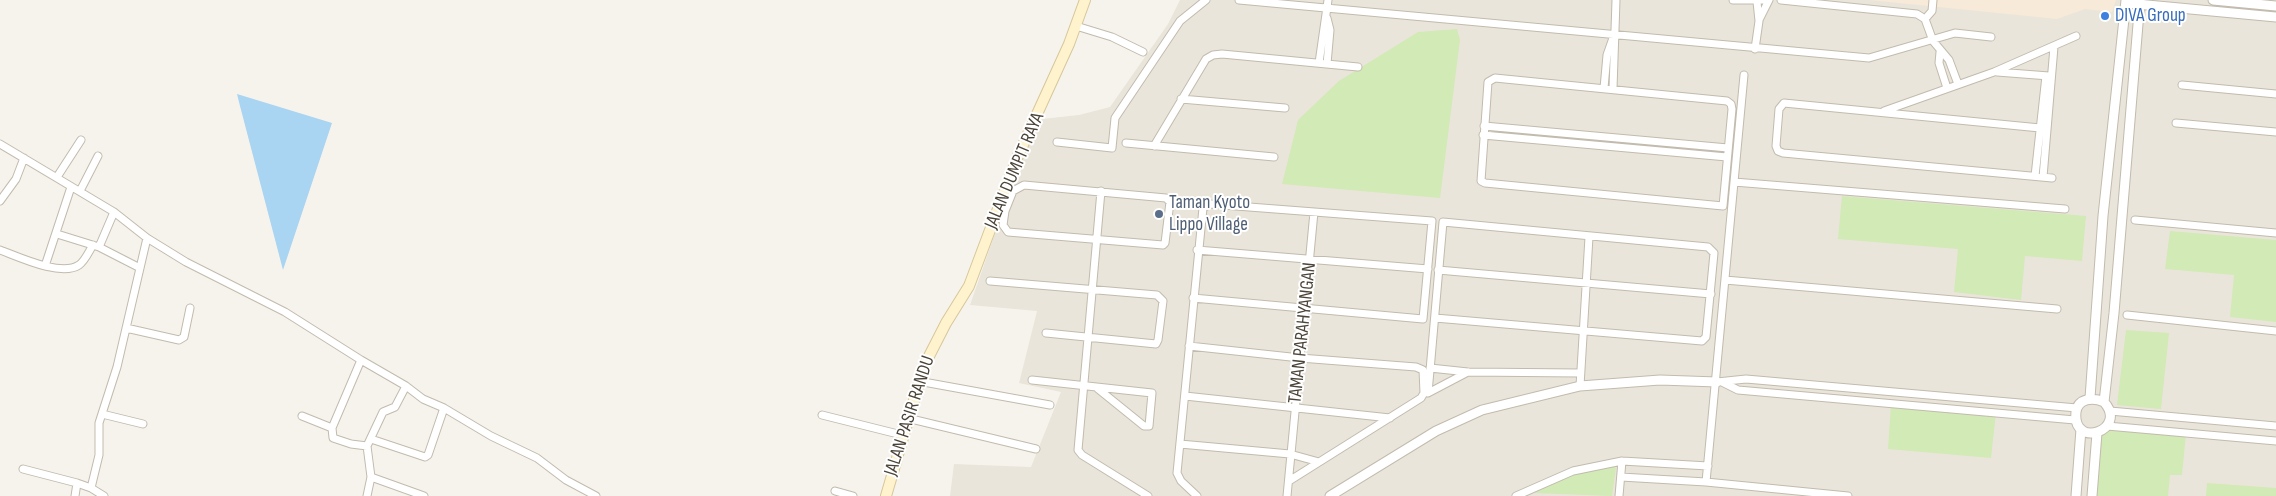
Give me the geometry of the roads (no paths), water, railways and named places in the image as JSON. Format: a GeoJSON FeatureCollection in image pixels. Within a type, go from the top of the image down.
{"type":"FeatureCollection","features":[{"type":"Feature","properties":{"kind":"main road","name":"JALAN DUMPIT RAYA"},"geometry":{"type":"LineString","coordinates":[[938,338],[969,286],[1018,158],[1045,100],[1085,0]]}},
{"type":"Feature","properties":{"kind":"main road","name":"JALAN PASIR RANDU"},"geometry":{"type":"LineString","coordinates":[[886,496],[918,381],[938,338]]}},
{"type":"Feature","properties":{"kind":"street"},"geometry":{"type":"LineString","coordinates":[[1057,142],[1112,148],[1115,118],[1180,21],[1206,0]]}},
{"type":"Feature","properties":{"kind":"street"},"geometry":{"type":"LineString","coordinates":[[1240,0],[1755,49],[1869,58],[1933,41],[1955,33],[1991,37]]}},
{"type":"Feature","properties":{"kind":"street"},"geometry":{"type":"LineString","coordinates":[[1327,64],[1330,30],[1327,18],[1328,0]]}},
{"type":"Feature","properties":{"kind":"street"},"geometry":{"type":"LineString","coordinates":[[1613,89],[1616,56],[1614,35],[1616,0]]}},
{"type":"Feature","properties":{"kind":"street"},"geometry":{"type":"LineString","coordinates":[[1734,0],[1760,1],[1755,49]]}},
{"type":"Feature","properties":{"kind":"street"},"geometry":{"type":"LineString","coordinates":[[1759,21],[1769,0]]}},
{"type":"Feature","properties":{"kind":"street"},"geometry":{"type":"LineString","coordinates":[[1780,0],[1917,14],[1925,19],[1933,41],[1940,52],[1949,60],[1958,84]]}},
{"type":"Feature","properties":{"kind":"street"},"geometry":{"type":"LineString","coordinates":[[1925,19],[1932,11],[1933,0]]}},
{"type":"Feature","properties":{"kind":"street"},"geometry":{"type":"LineString","coordinates":[[2214,0],[2276,6]]}},
{"type":"Feature","properties":{"kind":"street"},"geometry":{"type":"LineString","coordinates":[[2090,398],[2103,216],[2124,1],[2276,17]]}},
{"type":"Feature","properties":{"kind":"street"},"geometry":{"type":"LineString","coordinates":[[2104,402],[2090,398],[2082,402],[2077,408],[2076,420],[2082,430],[2089,433],[2097,433],[2107,426],[2110,419],[2110,411],[2104,402],[2140,2]]}},
{"type":"Feature","properties":{"kind":"street"},"geometry":{"type":"LineString","coordinates":[[1319,63],[1322,28],[1327,18]]}},
{"type":"Feature","properties":{"kind":"street"},"geometry":{"type":"LineString","coordinates":[[1076,26],[1112,37],[1143,52]]}},
{"type":"Feature","properties":{"kind":"street"},"geometry":{"type":"LineString","coordinates":[[1604,88],[1607,55],[1614,35]]}},
{"type":"Feature","properties":{"kind":"street"},"geometry":{"type":"LineString","coordinates":[[1881,112],[1994,72],[2076,36]]}},
{"type":"Feature","properties":{"kind":"street"},"geometry":{"type":"LineString","coordinates":[[2039,177],[2040,128],[2054,47]]}},
{"type":"Feature","properties":{"kind":"street"},"geometry":{"type":"LineString","coordinates":[[1940,52],[1939,63],[1947,88]]}},
{"type":"Feature","properties":{"kind":"street"},"geometry":{"type":"LineString","coordinates":[[1154,146],[1206,59],[1212,55],[1222,54],[1358,68]]}},
{"type":"Feature","properties":{"kind":"street"},"geometry":{"type":"LineString","coordinates":[[1994,72],[2049,76]]}},
{"type":"Feature","properties":{"kind":"street"},"geometry":{"type":"LineString","coordinates":[[1706,482],[1719,382],[1725,280],[1744,75]]}},
{"type":"Feature","properties":{"kind":"street"},"geometry":{"type":"LineString","coordinates":[[2039,177],[2049,76]]}},
{"type":"Feature","properties":{"kind":"street"},"geometry":{"type":"LineString","coordinates":[[1490,79],[1613,89],[1726,101],[1731,104],[1724,202],[1722,206],[1485,183],[1481,181],[1483,135],[1488,82],[1490,79]]}},
{"type":"Feature","properties":{"kind":"street"},"geometry":{"type":"LineString","coordinates":[[2182,85],[2276,94]]}},
{"type":"Feature","properties":{"kind":"street"},"geometry":{"type":"LineString","coordinates":[[1181,99],[1285,108]]}},
{"type":"Feature","properties":{"kind":"street"},"geometry":{"type":"LineString","coordinates":[[2040,128],[1784,103],[1779,109],[1776,146],[1778,151],[1783,153],[2052,178]]}},
{"type":"Feature","properties":{"kind":"street"},"geometry":{"type":"LineString","coordinates":[[2176,123],[2276,132]]}},
{"type":"Feature","properties":{"kind":"street"},"geometry":{"type":"LineString","coordinates":[[1484,126],[1728,148]]}},
{"type":"Feature","properties":{"kind":"street"},"geometry":{"type":"LineString","coordinates":[[1483,135],[1727,157]]}},
{"type":"Feature","properties":{"kind":"street"},"geometry":{"type":"LineString","coordinates":[[1598,145],[1599,137]]}},
{"type":"Feature","properties":{"kind":"street"},"geometry":{"type":"LineString","coordinates":[[57,177],[81,140]]}},
{"type":"Feature","properties":{"kind":"street"},"geometry":{"type":"LineString","coordinates":[[1126,143],[1274,157]]}},
{"type":"Feature","properties":{"kind":"street"},"geometry":{"type":"LineString","coordinates":[[0,144],[114,212],[147,238],[186,262],[285,312],[406,386],[423,399],[444,408],[491,436],[537,458],[566,480],[596,496]]}},
{"type":"Feature","properties":{"kind":"street"},"geometry":{"type":"LineString","coordinates":[[80,191],[98,156]]}},
{"type":"Feature","properties":{"kind":"street"},"geometry":{"type":"LineString","coordinates":[[0,201],[16,179],[24,158]]}},
{"type":"Feature","properties":{"kind":"street"},"geometry":{"type":"LineString","coordinates":[[1734,182],[2065,209]]}},
{"type":"Feature","properties":{"kind":"street"},"geometry":{"type":"LineString","coordinates":[[1024,185],[1101,191],[1168,199],[1170,202],[1166,242],[1163,245],[1096,240],[1013,234],[1005,230],[1003,220],[1013,191],[1024,185]]}},
{"type":"Feature","properties":{"kind":"street"},"geometry":{"type":"LineString","coordinates":[[45,266],[71,187]]}},
{"type":"Feature","properties":{"kind":"street"},"geometry":{"type":"LineString","coordinates":[[1101,191],[1082,387],[1078,450],[1082,455],[1148,496]]}},
{"type":"Feature","properties":{"kind":"street"},"geometry":{"type":"LineString","coordinates":[[1193,298],[1423,319],[1432,221],[1207,204],[1201,212],[1197,250],[1193,298],[1189,346],[1185,396],[1177,473],[1178,478],[1197,496]]}},
{"type":"Feature","properties":{"kind":"street"},"geometry":{"type":"LineString","coordinates":[[0,250],[45,266],[68,268],[79,265],[96,246],[114,212]]}},
{"type":"Feature","properties":{"kind":"street","name":"TAMAN PARAHYANGAN"},"geometry":{"type":"LineString","coordinates":[[1287,496],[1314,212]]}},
{"type":"Feature","properties":{"kind":"street"},"geometry":{"type":"LineString","coordinates":[[2135,220],[2276,233]]}},
{"type":"Feature","properties":{"kind":"street"},"geometry":{"type":"LineString","coordinates":[[1435,318],[1702,341],[1706,337],[1714,253],[1708,247],[1443,222],[1438,270],[1429,393],[1468,372]]}},
{"type":"Feature","properties":{"kind":"street"},"geometry":{"type":"LineString","coordinates":[[57,234],[96,246],[140,268]]}},
{"type":"Feature","properties":{"kind":"street"},"geometry":{"type":"LineString","coordinates":[[1580,386],[1589,237]]}},
{"type":"Feature","properties":{"kind":"street"},"geometry":{"type":"LineString","coordinates":[[91,488],[99,455],[98,430],[117,367],[147,238]]}},
{"type":"Feature","properties":{"kind":"street"},"geometry":{"type":"LineString","coordinates":[[1197,250],[1428,269]]}},
{"type":"Feature","properties":{"kind":"street"},"geometry":{"type":"LineString","coordinates":[[1438,270],[1711,294]]}},
{"type":"Feature","properties":{"kind":"street"},"geometry":{"type":"LineString","coordinates":[[1725,280],[2057,309]]}},
{"type":"Feature","properties":{"kind":"street"},"geometry":{"type":"LineString","coordinates":[[990,281],[1157,295],[1163,301],[1156,344],[1046,333]]}},
{"type":"Feature","properties":{"kind":"street"},"geometry":{"type":"LineString","coordinates":[[126,328],[179,340],[184,337],[190,308]]}},
{"type":"Feature","properties":{"kind":"street"},"geometry":{"type":"LineString","coordinates":[[2127,315],[2276,331]]}},
{"type":"Feature","properties":{"kind":"street"},"geometry":{"type":"LineString","coordinates":[[1189,346],[1420,368],[1424,373],[1423,396],[1288,481]]}},
{"type":"Feature","properties":{"kind":"street"},"geometry":{"type":"LineString","coordinates":[[361,360],[332,428],[333,438],[351,444],[367,446]]}},
{"type":"Feature","properties":{"kind":"street"},"geometry":{"type":"LineString","coordinates":[[1430,368],[1468,372],[1580,373]]}},
{"type":"Feature","properties":{"kind":"street"},"geometry":{"type":"LineString","coordinates":[[1330,496],[1436,431],[1482,410],[1580,386],[1660,380],[1719,382],[1746,379],[2077,408]]}},
{"type":"Feature","properties":{"kind":"street"},"geometry":{"type":"LineString","coordinates":[[1032,380],[1082,387],[1097,388],[1152,393],[1154,396],[1148,426],[1144,426],[1097,388]]}},
{"type":"Feature","properties":{"kind":"street"},"geometry":{"type":"LineString","coordinates":[[918,381],[1050,405]]}},
{"type":"Feature","properties":{"kind":"street"},"geometry":{"type":"LineString","coordinates":[[1719,382],[1738,390],[2076,420]]}},
{"type":"Feature","properties":{"kind":"street"},"geometry":{"type":"LineString","coordinates":[[367,496],[372,477],[367,446],[383,412],[395,407],[406,386]]}},
{"type":"Feature","properties":{"kind":"street"},"geometry":{"type":"LineString","coordinates":[[1185,396],[1390,418]]}},
{"type":"Feature","properties":{"kind":"street"},"geometry":{"type":"LineString","coordinates":[[371,439],[425,458],[428,455],[444,408]]}},
{"type":"Feature","properties":{"kind":"street"},"geometry":{"type":"LineString","coordinates":[[2110,411],[2276,426]]}},
{"type":"Feature","properties":{"kind":"street"},"geometry":{"type":"LineString","coordinates":[[102,414],[142,424]]}},
{"type":"Feature","properties":{"kind":"street"},"geometry":{"type":"LineString","coordinates":[[822,415],[902,435]]}},
{"type":"Feature","properties":{"kind":"street"},"geometry":{"type":"LineString","coordinates":[[302,416],[332,428]]}},
{"type":"Feature","properties":{"kind":"street"},"geometry":{"type":"LineString","coordinates":[[2163,431],[2164,416]]}},
{"type":"Feature","properties":{"kind":"street"},"geometry":{"type":"LineString","coordinates":[[907,418],[1036,449]]}},
{"type":"Feature","properties":{"kind":"street"},"geometry":{"type":"LineString","coordinates":[[2107,426],[2276,440]]}},
{"type":"Feature","properties":{"kind":"street"},"geometry":{"type":"LineString","coordinates":[[2076,496],[2082,430]]}},
{"type":"Feature","properties":{"kind":"street"},"geometry":{"type":"LineString","coordinates":[[2092,496],[2097,433]]}},
{"type":"Feature","properties":{"kind":"street"},"geometry":{"type":"LineString","coordinates":[[1180,444],[1290,454],[1319,462]]}},
{"type":"Feature","properties":{"kind":"street"},"geometry":{"type":"LineString","coordinates":[[1518,495],[1573,471],[1622,461],[1708,466]]}},
{"type":"Feature","properties":{"kind":"street"},"geometry":{"type":"LineString","coordinates":[[1619,496],[1622,461]]}},
{"type":"Feature","properties":{"kind":"street"},"geometry":{"type":"LineString","coordinates":[[23,470],[78,483],[104,496]]}},
{"type":"Feature","properties":{"kind":"street"},"geometry":{"type":"LineString","coordinates":[[1621,476],[1848,496]]}},
{"type":"Feature","properties":{"kind":"street"},"geometry":{"type":"LineString","coordinates":[[372,477],[424,496]]}},
{"type":"Feature","properties":{"kind":"street"},"geometry":{"type":"LineString","coordinates":[[75,496],[78,483]]}},
{"type":"Feature","properties":{"kind":"street"},"geometry":{"type":"LineString","coordinates":[[835,491],[853,496]]}},
{"type":"Feature","properties":{"kind":"street"},"geometry":{"type":"LineString","coordinates":[[1518,495],[1531,496]]}},
{"type":"Feature","properties":{"kind":"water"},"geometry":{"type":"Polygon","coordinates":[[[237,94],[332,123],[283,270],[240,106],[237,94]]]}},
{"type":"Feature","properties":{"kind":"place","name":"DIVA Group"},"geometry":{"type":"Point","coordinates":[2105,16]}},
{"type":"Feature","properties":{"kind":"place","name":"Taman Kyoto Lippo Village"},"geometry":{"type":"Point","coordinates":[1159,214]}}]}
